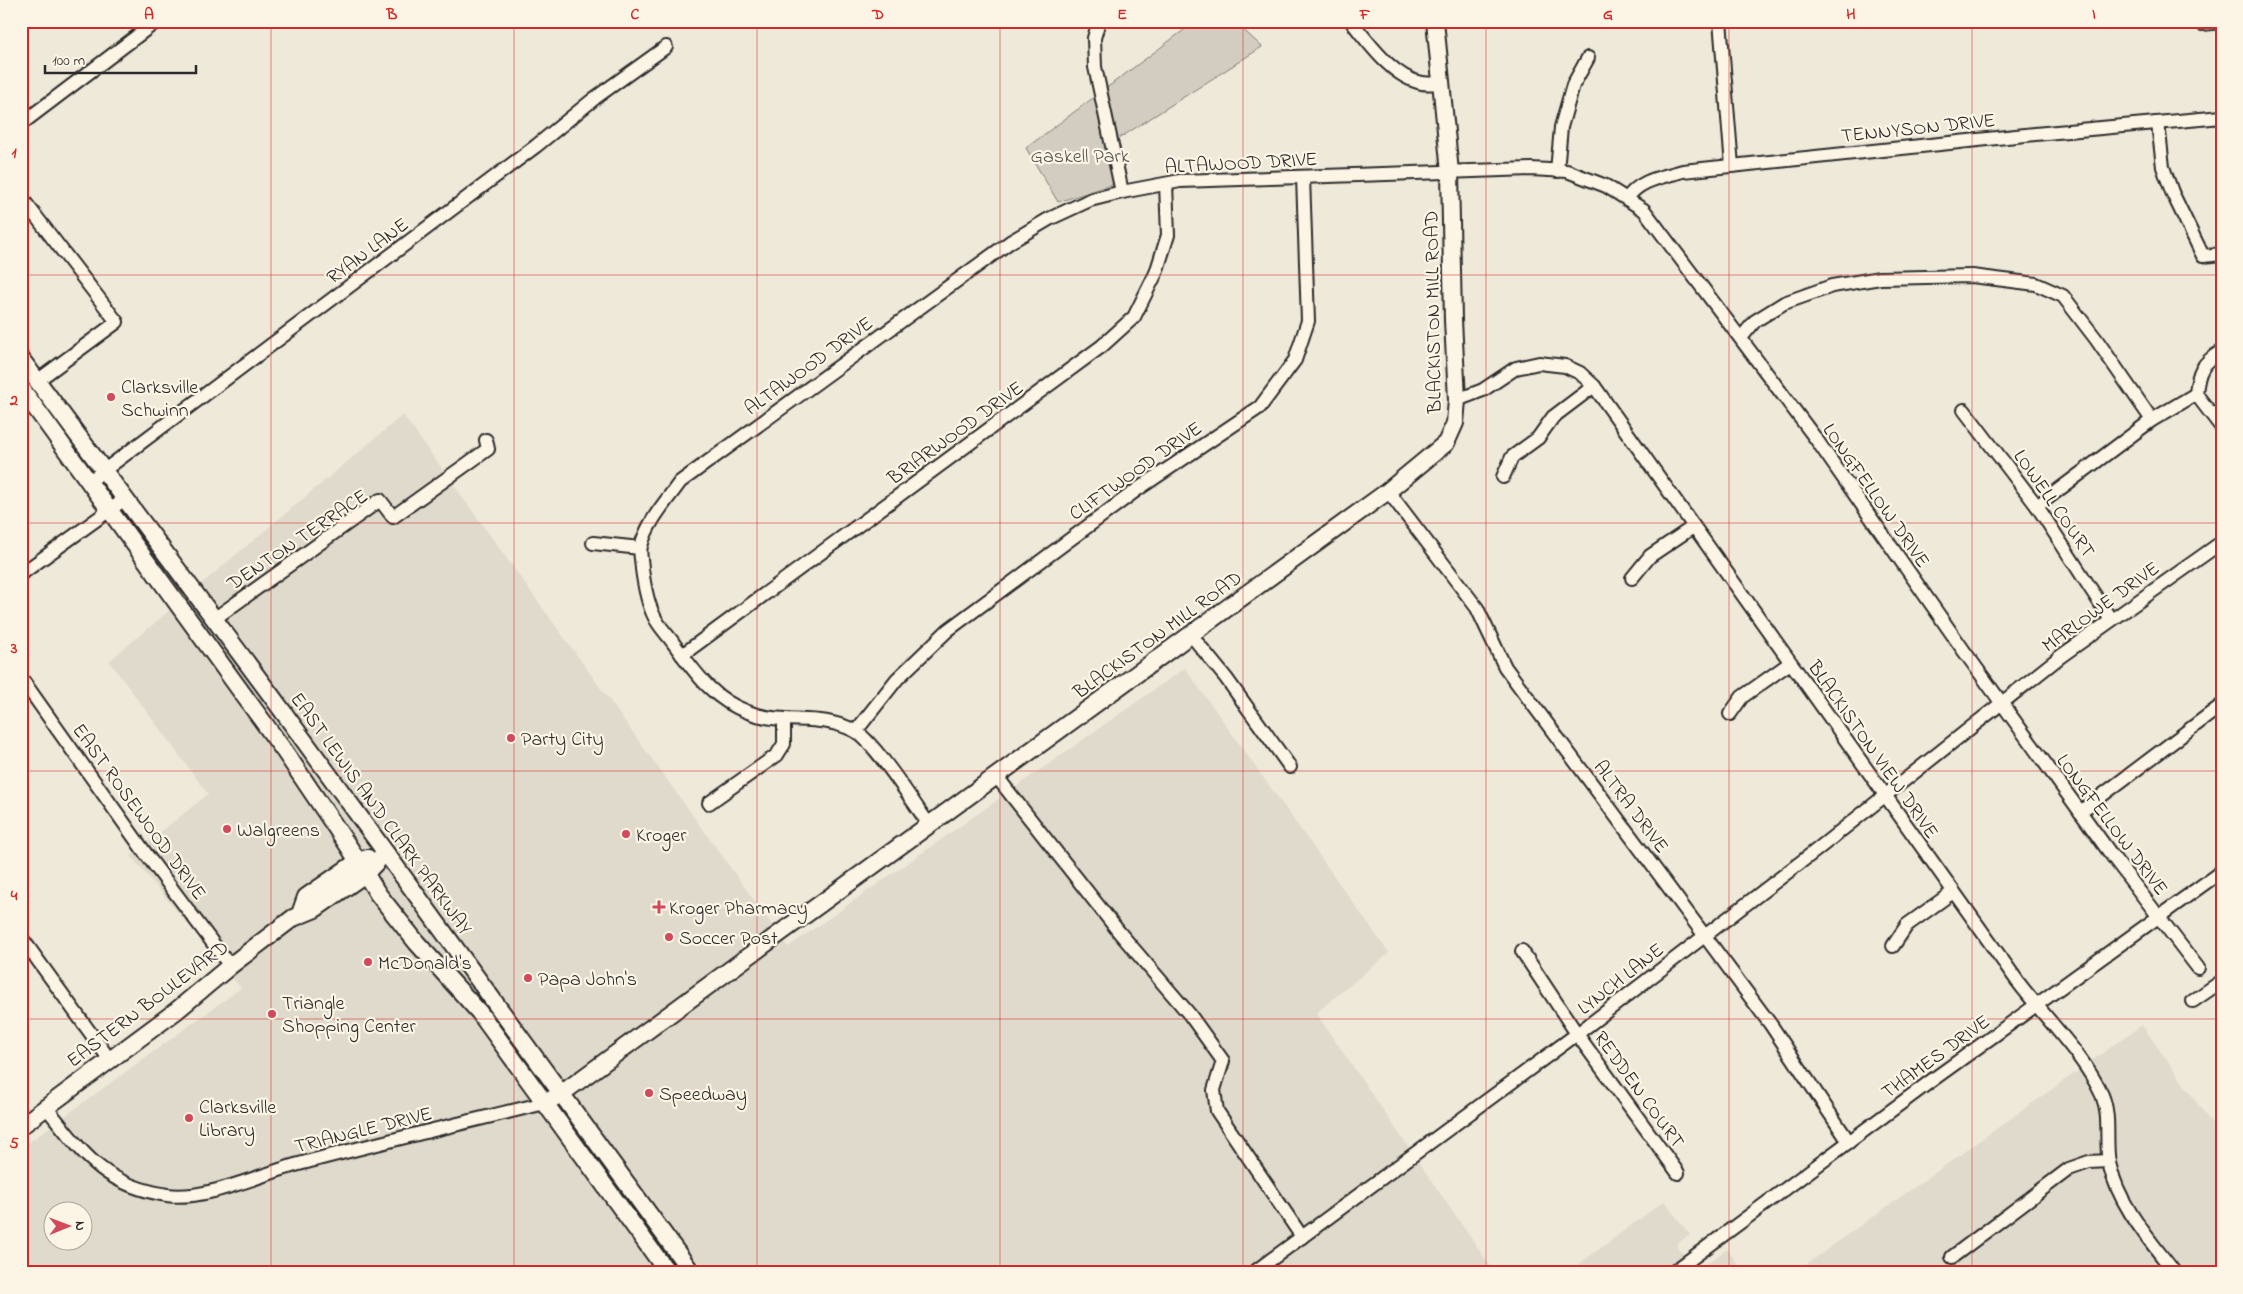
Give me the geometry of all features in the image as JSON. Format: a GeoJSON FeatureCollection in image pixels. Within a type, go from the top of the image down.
{"type":"FeatureCollection","features":[{"type":"Feature","properties":{"kind":"main road","name":"BLACKISTON MILL ROAD"},"geometry":{"type":"LineString","coordinates":[[545,1103],[561,1094],[1388,491],[1448,441],[1455,423],[1457,400],[1452,320],[1450,172],[1436,21]]}},
{"type":"Feature","properties":{"kind":"main road","name":"EAST LEWIS AND CLARK PARKWAY"},"geometry":{"type":"LineString","coordinates":[[21,359],[214,619],[692,1273]]}},
{"type":"Feature","properties":{"kind":"main road"},"geometry":{"type":"LineString","coordinates":[[21,388],[285,752],[378,894],[417,943],[479,1012],[668,1273]]}},
{"type":"Feature","properties":{"kind":"main road","name":"EASTERN BOULEVARD"},"geometry":{"type":"LineString","coordinates":[[21,1126],[176,1011],[230,966],[300,914],[306,897],[362,868],[385,853]]}},
{"type":"Feature","properties":{"kind":"street"},"geometry":{"type":"LineString","coordinates":[[21,124],[157,21]]}},
{"type":"Feature","properties":{"kind":"street"},"geometry":{"type":"LineString","coordinates":[[1099,21],[1094,38],[1095,67],[1122,192]]}},
{"type":"Feature","properties":{"kind":"street"},"geometry":{"type":"LineString","coordinates":[[1351,21],[1380,58],[1411,80],[1423,83],[1442,83]]}},
{"type":"Feature","properties":{"kind":"street"},"geometry":{"type":"LineString","coordinates":[[1720,21],[1732,166]]}},
{"type":"Feature","properties":{"kind":"street"},"geometry":{"type":"LineString","coordinates":[[2202,24],[2222,22]]}},
{"type":"Feature","properties":{"kind":"street","name":"RYAN LANE"},"geometry":{"type":"LineString","coordinates":[[90,481],[528,152],[595,98],[666,47]]}},
{"type":"Feature","properties":{"kind":"street"},"geometry":{"type":"LineString","coordinates":[[1557,171],[1563,118],[1573,85],[1588,58]]}},
{"type":"Feature","properties":{"kind":"street","name":"TENNYSON DRIVE"},"geometry":{"type":"LineString","coordinates":[[1627,199],[1632,190],[1644,183],[1683,171],[2222,117]]}},
{"type":"Feature","properties":{"kind":"street"},"geometry":{"type":"LineString","coordinates":[[2158,123],[2163,167],[2203,256],[2222,254]]}},
{"type":"Feature","properties":{"kind":"street","name":"LONGFELLOW DRIVE"},"geometry":{"type":"LineString","coordinates":[[1450,172],[1531,169],[1567,171],[1606,186],[1644,210],[1816,439],[2080,812],[2198,968]]}},
{"type":"Feature","properties":{"kind":"street","name":"ALTAWOOD DRIVE"},"geometry":{"type":"LineString","coordinates":[[930,826],[874,749],[856,732],[822,720],[784,719],[749,713],[732,706],[714,694],[682,655],[654,616],[644,582],[640,548],[651,520],[680,482],[1010,242],[1049,218],[1090,200],[1166,184],[1209,179],[1450,172]]}},
{"type":"Feature","properties":{"kind":"street","name":"CLIFTWOOD DRIVE"},"geometry":{"type":"LineString","coordinates":[[856,732],[897,679],[948,630],[1138,489],[1260,407],[1295,360],[1308,321],[1303,177]]}},
{"type":"Feature","properties":{"kind":"street","name":"BRIARWOOD DRIVE"},"geometry":{"type":"LineString","coordinates":[[682,655],[1102,346],[1134,317],[1156,273],[1168,235],[1166,184]]}},
{"type":"Feature","properties":{"kind":"street"},"geometry":{"type":"LineString","coordinates":[[21,197],[117,322],[37,381]]}},
{"type":"Feature","properties":{"kind":"street"},"geometry":{"type":"LineString","coordinates":[[1742,338],[1755,321],[1784,303],[1832,286],[1880,278],[1972,276],[2036,284],[2063,296],[2096,339],[2152,420]]}},
{"type":"Feature","properties":{"kind":"street"},"geometry":{"type":"LineString","coordinates":[[2222,351],[2207,360],[2197,376],[2196,394],[2222,428]]}},
{"type":"Feature","properties":{"kind":"street","name":"BLACKISTON VIEW DRIVE"},"geometry":{"type":"LineString","coordinates":[[1457,400],[1483,390],[1516,368],[1539,362],[1565,366],[1580,373],[1594,386],[1693,526],[1720,560],[1790,663],[1953,892],[2036,1006],[2090,1071],[2103,1097],[2107,1118],[2109,1161],[2114,1180],[2131,1214],[2175,1273]]}},
{"type":"Feature","properties":{"kind":"street"},"geometry":{"type":"LineString","coordinates":[[1503,477],[1512,456],[1538,438],[1553,417],[1594,386]]}},
{"type":"Feature","properties":{"kind":"street"},"geometry":{"type":"LineString","coordinates":[[2037,506],[2152,420],[2196,394]]}},
{"type":"Feature","properties":{"kind":"street","name":"LOWELL COURT"},"geometry":{"type":"LineString","coordinates":[[1964,410],[2037,506],[2111,620]]}},
{"type":"Feature","properties":{"kind":"street","name":"DENTON TERRACE"},"geometry":{"type":"LineString","coordinates":[[214,619],[380,500],[393,517],[488,449],[486,440]]}},
{"type":"Feature","properties":{"kind":"street","name":"ALTRA DRIVE"},"geometry":{"type":"LineString","coordinates":[[1388,491],[1477,608],[1505,667],[1771,1025],[1849,1142]]}},
{"type":"Feature","properties":{"kind":"street"},"geometry":{"type":"LineString","coordinates":[[21,574],[125,499]]}},
{"type":"Feature","properties":{"kind":"street"},"geometry":{"type":"LineString","coordinates":[[1632,578],[1650,556],[1693,526]]}},
{"type":"Feature","properties":{"kind":"street","name":"MARLOWE DRIVE"},"geometry":{"type":"LineString","coordinates":[[2002,703],[2061,656],[2222,542]]}},
{"type":"Feature","properties":{"kind":"street"},"geometry":{"type":"LineString","coordinates":[[593,543],[640,548]]}},
{"type":"Feature","properties":{"kind":"street"},"geometry":{"type":"LineString","coordinates":[[1191,635],[1226,678],[1290,767]]}},
{"type":"Feature","properties":{"kind":"street"},"geometry":{"type":"LineString","coordinates":[[1730,714],[1742,698],[1790,663]]}},
{"type":"Feature","properties":{"kind":"street","name":"EAST ROSEWOOD DRIVE"},"geometry":{"type":"LineString","coordinates":[[21,678],[146,854],[230,966]]}},
{"type":"Feature","properties":{"kind":"street","name":"LYNCH LANE"},"geometry":{"type":"LineString","coordinates":[[1253,1273],[1578,1034],[1706,936],[2002,703]]}},
{"type":"Feature","properties":{"kind":"street"},"geometry":{"type":"LineString","coordinates":[[2080,812],[2222,705]]}},
{"type":"Feature","properties":{"kind":"street"},"geometry":{"type":"LineString","coordinates":[[710,803],[777,755],[784,744],[784,719]]}},
{"type":"Feature","properties":{"kind":"street"},"geometry":{"type":"LineString","coordinates":[[997,777],[1119,932],[1190,1015],[1222,1061],[1214,1090],[1217,1111],[1302,1237]]}},
{"type":"Feature","properties":{"kind":"street","name":"THAMES DRIVE"},"geometry":{"type":"LineString","coordinates":[[1672,1273],[2222,871]]}},
{"type":"Feature","properties":{"kind":"street"},"geometry":{"type":"LineString","coordinates":[[1894,946],[1907,925],[1953,892]]}},
{"type":"Feature","properties":{"kind":"street"},"geometry":{"type":"LineString","coordinates":[[21,937],[110,1060]]}},
{"type":"Feature","properties":{"kind":"street","name":"REDDEN COURT"},"geometry":{"type":"LineString","coordinates":[[1522,951],[1578,1034],[1678,1173]]}},
{"type":"Feature","properties":{"kind":"street"},"geometry":{"type":"LineString","coordinates":[[2193,1001],[2222,981]]}},
{"type":"Feature","properties":{"kind":"street","name":"TRIANGLE DRIVE"},"geometry":{"type":"LineString","coordinates":[[46,1107],[92,1163],[107,1174],[139,1188],[169,1196],[204,1193],[297,1164],[545,1103]]}},
{"type":"Feature","properties":{"kind":"street"},"geometry":{"type":"LineString","coordinates":[[1952,1257],[2069,1169],[2089,1162],[2109,1161]]}},
{"type":"Feature","properties":{"kind":"shaded area"},"geometry":{"type":"Polygon","coordinates":[[[403,415],[788,947],[1185,668],[1389,953],[1316,1013],[1495,1273],[21,1273],[21,1148],[241,988],[131,856],[208,794],[109,661],[403,415]]]}},
{"type":"Feature","properties":{"kind":"shaded area"},"geometry":{"type":"Polygon","coordinates":[[[2142,1025],[2222,1138],[2222,1273],[1794,1273],[2142,1025]]]}},
{"type":"Feature","properties":{"kind":"shaded area"},"geometry":{"type":"Polygon","coordinates":[[[1664,1201],[1690,1235],[1678,1243],[1678,1249],[1684,1255],[1677,1273],[1567,1273],[1664,1201]]]}},
{"type":"Feature","properties":{"kind":"shaded area"},"geometry":{"type":"Polygon","coordinates":[[[1727,1249],[1744,1273],[1694,1273],[1727,1249]]]}},
{"type":"Feature","properties":{"kind":"green space","name":"Gaskell Park"},"geometry":{"type":"Polygon","coordinates":[[[1196,21],[1234,21],[1262,47],[1118,139],[1127,180],[1058,202],[1026,148],[1196,21]]]}},
{"type":"Feature","properties":{"kind":"place","name":"Clarksville Schwinn"},"geometry":{"type":"Point","coordinates":[111,397]}},
{"type":"Feature","properties":{"kind":"place","name":"Party City"},"geometry":{"type":"Point","coordinates":[511,738]}},
{"type":"Feature","properties":{"kind":"place","name":"Walgreens"},"geometry":{"type":"Point","coordinates":[227,829]}},
{"type":"Feature","properties":{"kind":"place","name":"Kroger"},"geometry":{"type":"Point","coordinates":[626,834]}},
{"type":"Feature","properties":{"kind":"place","name":"Kroger Pharmacy"},"geometry":{"type":"Point","coordinates":[659,907]}},
{"type":"Feature","properties":{"kind":"place","name":"Soccer Post"},"geometry":{"type":"Point","coordinates":[669,937]}},
{"type":"Feature","properties":{"kind":"place","name":"McDonald's"},"geometry":{"type":"Point","coordinates":[368,962]}},
{"type":"Feature","properties":{"kind":"place","name":"Papa John's"},"geometry":{"type":"Point","coordinates":[528,978]}},
{"type":"Feature","properties":{"kind":"place","name":"Triangle Shopping Center"},"geometry":{"type":"Point","coordinates":[272,1014]}},
{"type":"Feature","properties":{"kind":"place","name":"Speedway"},"geometry":{"type":"Point","coordinates":[649,1093]}},
{"type":"Feature","properties":{"kind":"place","name":"Clarksville Library"},"geometry":{"type":"Point","coordinates":[189,1118]}}]}
